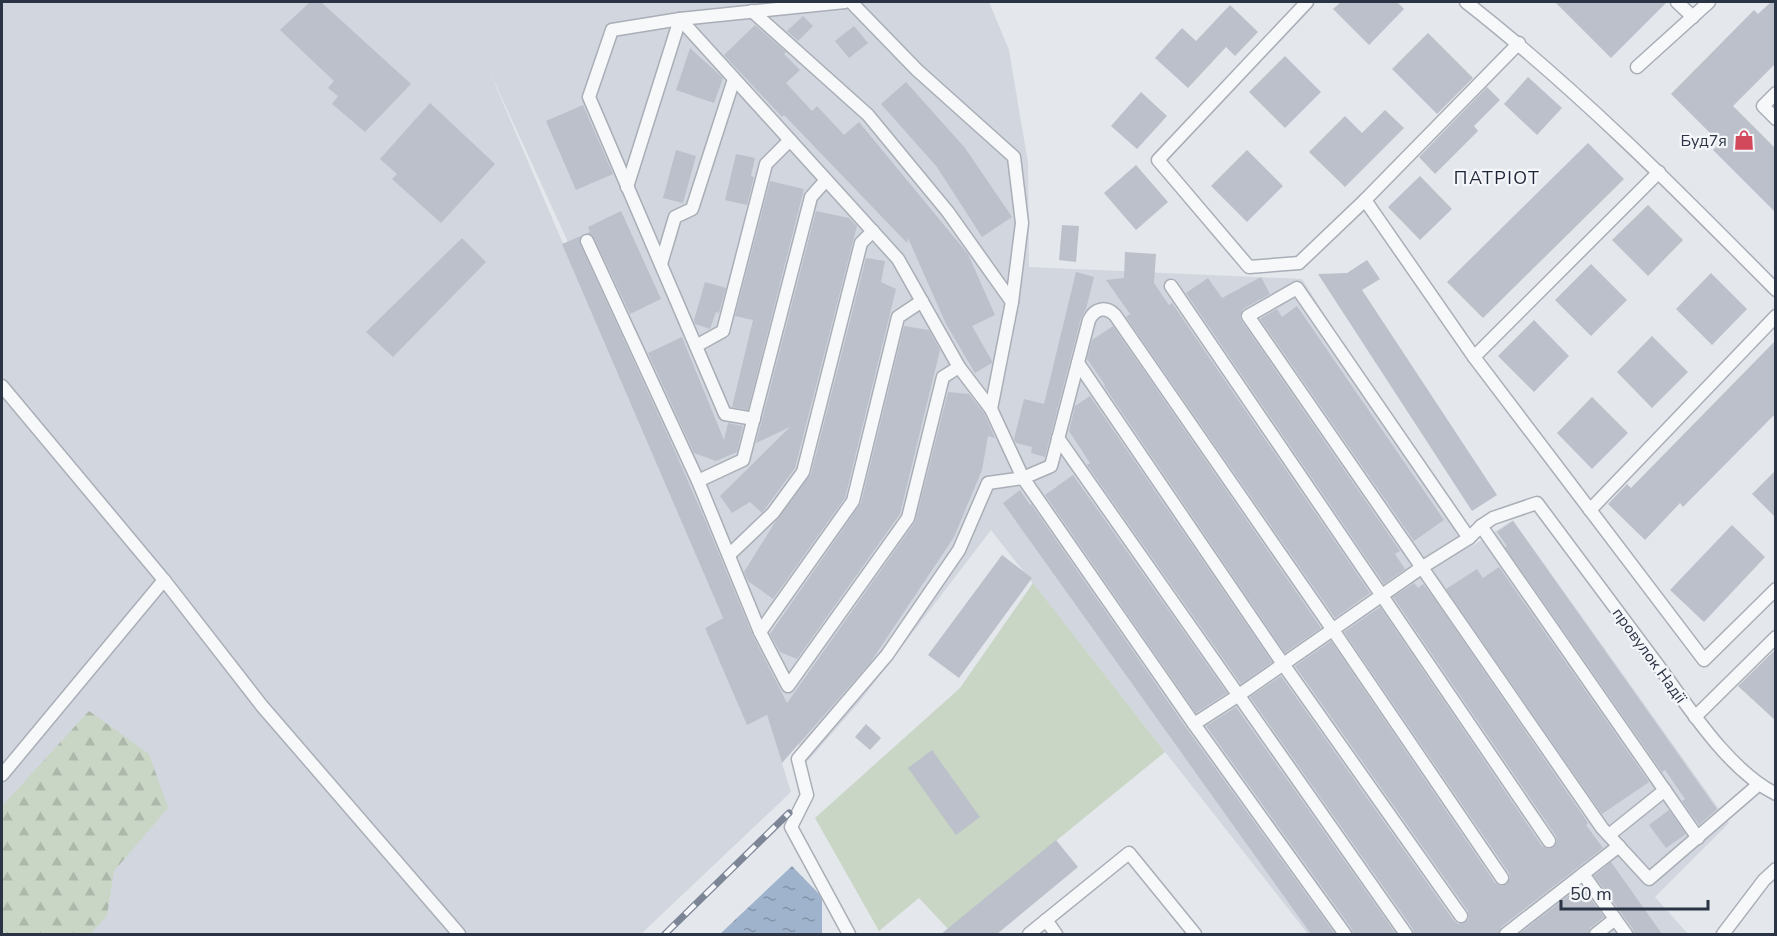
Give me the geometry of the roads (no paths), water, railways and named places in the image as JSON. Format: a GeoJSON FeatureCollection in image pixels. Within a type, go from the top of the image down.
{"type":"FeatureCollection","features":[{"type":"Feature","properties":{"kind":"lane"},"geometry":{"type":"LineString","coordinates":[[754,419],[725,414],[589,97],[612,30],[680,19],[845,2]]}},
{"type":"Feature","properties":{"kind":"lane"},"geometry":{"type":"LineString","coordinates":[[851,2],[917,70],[1014,157],[1022,223],[1012,302],[991,409]]}},
{"type":"Feature","properties":{"kind":"lane"},"geometry":{"type":"LineString","coordinates":[[1307,2],[1158,160],[1249,267],[1299,263],[1365,200],[1519,43]]}},
{"type":"Feature","properties":{"kind":"lane"},"geometry":{"type":"LineString","coordinates":[[1466,2],[1519,43],[1590,106],[1776,290]]}},
{"type":"Feature","properties":{"kind":"lane"},"geometry":{"type":"LineString","coordinates":[[1677,2],[1693,17]]}},
{"type":"Feature","properties":{"kind":"lane"},"geometry":{"type":"LineString","coordinates":[[1637,67],[1709,2]]}},
{"type":"Feature","properties":{"kind":"lane"},"geometry":{"type":"LineString","coordinates":[[752,11],[868,115],[948,212],[1012,302]]}},
{"type":"Feature","properties":{"kind":"lane"},"geometry":{"type":"LineString","coordinates":[[680,19],[898,259],[959,367],[991,409],[1023,478],[1194,724],[1345,934]]}},
{"type":"Feature","properties":{"kind":"lane"},"geometry":{"type":"LineString","coordinates":[[627,187],[680,19]]}},
{"type":"Feature","properties":{"kind":"lane"},"geometry":{"type":"LineString","coordinates":[[661,264],[675,217],[692,209],[734,79]]}},
{"type":"Feature","properties":{"kind":"lane"},"geometry":{"type":"LineString","coordinates":[[1776,93],[1763,106],[1776,119]]}},
{"type":"Feature","properties":{"kind":"lane"},"geometry":{"type":"LineString","coordinates":[[696,346],[723,331],[766,164],[790,140]]}},
{"type":"Feature","properties":{"kind":"lane"},"geometry":{"type":"LineString","coordinates":[[1474,357],[1659,172]]}},
{"type":"Feature","properties":{"kind":"lane"},"geometry":{"type":"LineString","coordinates":[[698,481],[743,460],[810,197],[826,180]]}},
{"type":"Feature","properties":{"kind":"lane"},"geometry":{"type":"LineString","coordinates":[[1365,200],[1474,357],[1704,660],[1776,589]]}},
{"type":"Feature","properties":{"kind":"lane"},"geometry":{"type":"LineString","coordinates":[[729,555],[773,513],[803,472],[861,243],[873,231]]}},
{"type":"Feature","properties":{"kind":"lane"},"geometry":{"type":"LineString","coordinates":[[587,241],[698,481],[760,632],[788,686],[908,518],[943,377],[959,367]]}},
{"type":"Feature","properties":{"kind":"lane"},"geometry":{"type":"LineString","coordinates":[[1171,286],[1549,841]]}},
{"type":"Feature","properties":{"kind":"lane"},"geometry":{"type":"LineString","coordinates":[[1469,538],[1297,288],[1248,316],[1602,828],[1649,879],[1758,785]]}},
{"type":"Feature","properties":{"kind":"lane"},"geometry":{"type":"LineString","coordinates":[[760,632],[853,501],[898,317],[922,301]]}},
{"type":"Feature","properties":{"kind":"lane"},"geometry":{"type":"LineString","coordinates":[[849,934],[792,827],[807,795],[798,759],[887,655],[959,550],[988,483],[1023,478],[1051,466],[1092,315],[1101,309],[1112,311],[1502,878]]}},
{"type":"Feature","properties":{"kind":"lane"},"geometry":{"type":"LineString","coordinates":[[1590,510],[1776,316]]}},
{"type":"Feature","properties":{"kind":"lane"},"geometry":{"type":"LineString","coordinates":[[1078,363],[1283,664],[1461,916]]}},
{"type":"Feature","properties":{"kind":"lane"},"geometry":{"type":"LineString","coordinates":[[2,386],[164,580],[262,706],[459,934]]}},
{"type":"Feature","properties":{"kind":"lane"},"geometry":{"type":"LineString","coordinates":[[1058,438],[1406,934]]}},
{"type":"Feature","properties":{"kind":"lane","name":"провулок Надії"},"geometry":{"type":"LineString","coordinates":[[1481,526],[1493,518],[1538,503],[1695,717],[1758,785],[1776,794]]}},
{"type":"Feature","properties":{"kind":"lane"},"geometry":{"type":"LineString","coordinates":[[1194,724],[1421,568],[1469,538],[1481,526],[1698,838]]}},
{"type":"Feature","properties":{"kind":"lane"},"geometry":{"type":"LineString","coordinates":[[2,775],[164,580]]}},
{"type":"Feature","properties":{"kind":"lane"},"geometry":{"type":"LineString","coordinates":[[1695,717],[1776,637]]}},
{"type":"Feature","properties":{"kind":"lane"},"geometry":{"type":"LineString","coordinates":[[1609,835],[1665,790]]}},
{"type":"Feature","properties":{"kind":"lane"},"geometry":{"type":"LineString","coordinates":[[1506,934],[1619,846]]}},
{"type":"Feature","properties":{"kind":"lane"},"geometry":{"type":"LineString","coordinates":[[1029,934],[1129,853],[1195,934]]}},
{"type":"Feature","properties":{"kind":"lane"},"geometry":{"type":"LineString","coordinates":[[1723,934],[1764,880],[1776,869]]}},
{"type":"Feature","properties":{"kind":"lane"},"geometry":{"type":"LineString","coordinates":[[1583,874],[1626,934]]}},
{"type":"Feature","properties":{"kind":"lane"},"geometry":{"type":"LineString","coordinates":[[1596,934],[1615,918]]}},
{"type":"Feature","properties":{"kind":"lane"},"geometry":{"type":"LineString","coordinates":[[1046,920],[1056,934]]}},
{"type":"Feature","properties":{"kind":"water"},"geometry":{"type":"Polygon","coordinates":[[[792,866],[822,897],[822,934],[720,934],[792,866]]]}},
{"type":"Feature","properties":{"kind":"railway"},"geometry":{"type":"LineString","coordinates":[[665,934],[789,813]]}},
{"type":"Feature","properties":{"kind":"place","name":"Буд7я"},"geometry":{"type":"Point","coordinates":[1744,140]}},
{"type":"Feature","properties":{"kind":"district","name":"ПАТРІОТ"},"geometry":{"type":"Point","coordinates":[1497,178]}}]}
